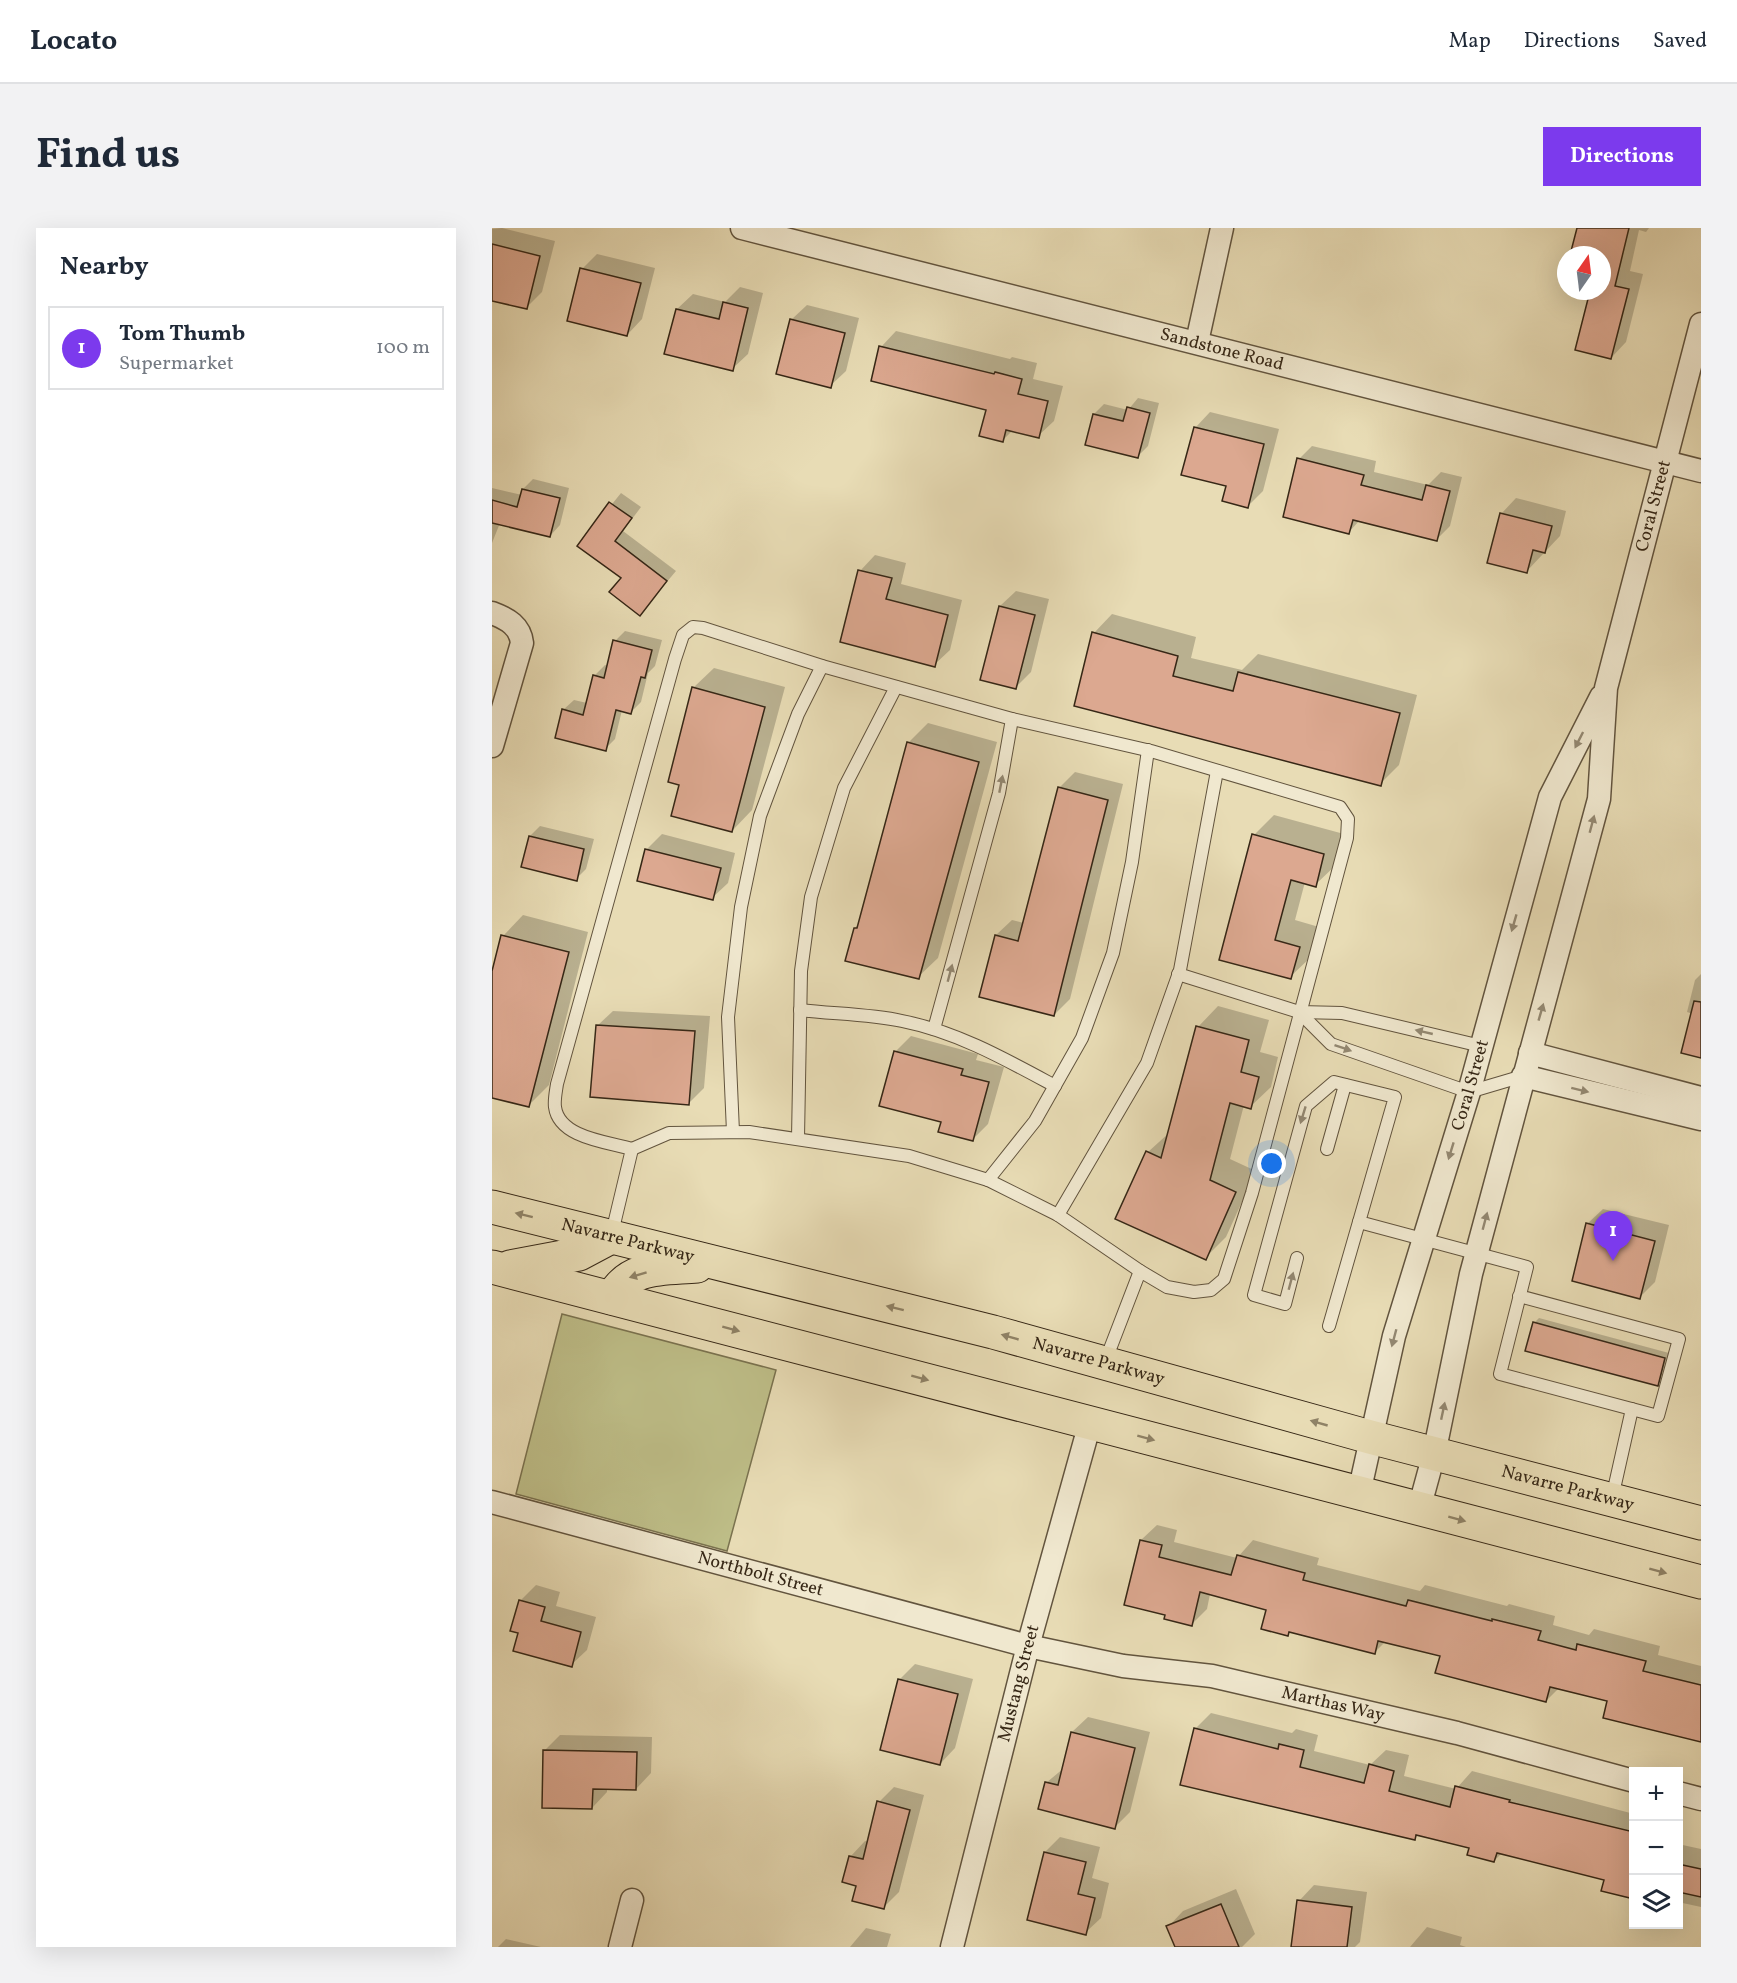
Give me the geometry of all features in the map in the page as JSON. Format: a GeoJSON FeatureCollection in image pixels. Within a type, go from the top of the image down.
{"type":"FeatureCollection","features":[{"type":"Feature","properties":{"kind":"highway","name":"Navarre Parkway"},"geometry":{"type":"LineString","coordinates":[[492,1207],[993,1332],[1370,1437],[1701,1523]]}},
{"type":"Feature","properties":{"kind":"highway"},"geometry":{"type":"LineString","coordinates":[[495,1268],[579,1254],[611,1237]]}},
{"type":"Feature","properties":{"kind":"highway"},"geometry":{"type":"LineString","coordinates":[[612,1298],[620,1283],[635,1274],[716,1263]]}},
{"type":"Feature","properties":{"kind":"highway"},"geometry":{"type":"LineString","coordinates":[[495,1268],[1701,1582]]}},
{"type":"Feature","properties":{"kind":"street","name":"Sandstone Road"},"geometry":{"type":"LineString","coordinates":[[742,228],[1701,471]]}},
{"type":"Feature","properties":{"kind":"street"},"geometry":{"type":"LineString","coordinates":[[1197,342],[1222,228]]}},
{"type":"Feature","properties":{"kind":"street","name":"Coral Street"},"geometry":{"type":"LineString","coordinates":[[1419,1509],[1434,1454],[1476,1256],[1599,799],[1606,688],[1701,324]]}},
{"type":"Feature","properties":{"kind":"street"},"geometry":{"type":"LineString","coordinates":[[492,613],[516,627],[522,644],[492,746]]}},
{"type":"Feature","properties":{"kind":"street","name":"Coral Street"},"geometry":{"type":"LineString","coordinates":[[1359,1493],[1394,1336],[1469,1092],[1550,797],[1606,688]]}},
{"type":"Feature","properties":{"kind":"street"},"geometry":{"type":"LineString","coordinates":[[1530,1053],[1701,1098]]}},
{"type":"Feature","properties":{"kind":"street"},"geometry":{"type":"LineString","coordinates":[[1523,1076],[1701,1119]]}},
{"type":"Feature","properties":{"kind":"street","name":"Mustang Street"},"geometry":{"type":"LineString","coordinates":[[952,1947],[1028,1646],[1090,1423]]}},
{"type":"Feature","properties":{"kind":"street","name":"Northbolt Street"},"geometry":{"type":"LineString","coordinates":[[492,1502],[1028,1646]]}},
{"type":"Feature","properties":{"kind":"street","name":"Marthas Way"},"geometry":{"type":"LineString","coordinates":[[1028,1646],[1123,1666],[1212,1676],[1457,1733],[1629,1780]]}},
{"type":"Feature","properties":{"kind":"street"},"geometry":{"type":"LineString","coordinates":[[1683,1794],[1701,1799]]}},
{"type":"Feature","properties":{"kind":"street"},"geometry":{"type":"LineString","coordinates":[[620,1947],[632,1900]]}},
{"type":"Feature","properties":{"kind":"lane"},"geometry":{"type":"LineString","coordinates":[[693,627],[703,628],[896,687],[1012,719],[1148,750],[1340,807],[1348,819],[1347,838],[1252,1193],[1224,1279],[1211,1290],[1194,1292],[1167,1287],[1059,1215],[988,1180],[909,1156],[798,1138],[733,1132],[669,1132],[632,1149],[570,1131],[560,1121],[555,1108],[557,1084],[683,635],[693,627]]}},
{"type":"Feature","properties":{"kind":"lane"},"geometry":{"type":"LineString","coordinates":[[733,1132],[728,1017],[741,907],[760,816],[798,714],[822,666]]}},
{"type":"Feature","properties":{"kind":"lane"},"geometry":{"type":"LineString","coordinates":[[798,1138],[801,971],[811,897],[844,788],[896,687]]}},
{"type":"Feature","properties":{"kind":"lane"},"geometry":{"type":"LineString","coordinates":[[934,1029],[999,793],[1012,719]]}},
{"type":"Feature","properties":{"kind":"lane"},"geometry":{"type":"LineString","coordinates":[[988,1180],[1035,1121],[1082,1038],[1113,953],[1132,862],[1148,750]]}},
{"type":"Feature","properties":{"kind":"lane"},"geometry":{"type":"LineString","coordinates":[[1059,1215],[1147,1063],[1178,975],[1217,771]]}},
{"type":"Feature","properties":{"kind":"lane"},"geometry":{"type":"LineString","coordinates":[[1178,975],[1299,1012],[1342,1013],[1481,1046]]}},
{"type":"Feature","properties":{"kind":"lane"},"geometry":{"type":"LineString","coordinates":[[800,1010],[900,1020],[934,1029],[993,1052],[1055,1086]]}},
{"type":"Feature","properties":{"kind":"lane"},"geometry":{"type":"LineString","coordinates":[[1299,1012],[1331,1044],[1469,1092],[1523,1076]]}},
{"type":"Feature","properties":{"kind":"lane"},"geometry":{"type":"LineString","coordinates":[[1297,1258],[1285,1304],[1254,1295],[1305,1106],[1334,1082],[1395,1097],[1329,1326]]}},
{"type":"Feature","properties":{"kind":"lane"},"geometry":{"type":"LineString","coordinates":[[1327,1149],[1345,1084]]}},
{"type":"Feature","properties":{"kind":"lane"},"geometry":{"type":"LineString","coordinates":[[611,1237],[632,1149]]}},
{"type":"Feature","properties":{"kind":"lane"},"geometry":{"type":"LineString","coordinates":[[1359,1222],[1476,1256],[1527,1267],[1519,1296],[1500,1374],[1658,1416],[1679,1339],[1519,1296]]}},
{"type":"Feature","properties":{"kind":"lane"},"geometry":{"type":"LineString","coordinates":[[1104,1363],[1140,1271]]}},
{"type":"Feature","properties":{"kind":"lane"},"geometry":{"type":"LineString","coordinates":[[1612,1500],[1632,1409]]}},
{"type":"Feature","properties":{"kind":"green space"},"geometry":{"type":"Polygon","coordinates":[[[562,1314],[776,1370],[727,1551],[516,1494],[562,1314]]]}},
{"type":"Feature","properties":{"kind":"building"},"geometry":{"type":"Polygon","coordinates":[[[1577,228],[1629,228],[1615,286],[1629,289],[1611,359],[1575,350],[1588,300],[1611,300],[1611,246],[1572,246],[1577,228]]]}},
{"type":"Feature","properties":{"kind":"building"},"geometry":{"type":"Polygon","coordinates":[[[492,244],[540,256],[527,309],[492,301],[492,244]]]}},
{"type":"Feature","properties":{"kind":"building"},"geometry":{"type":"Polygon","coordinates":[[[580,268],[641,283],[627,336],[567,321],[580,268]]]}},
{"type":"Feature","properties":{"kind":"building"},"geometry":{"type":"Polygon","coordinates":[[[723,302],[748,308],[733,371],[664,354],[676,309],[719,319],[723,302]]]}},
{"type":"Feature","properties":{"kind":"building"},"geometry":{"type":"Polygon","coordinates":[[[790,319],[845,333],[831,388],[776,374],[790,319]]]}},
{"type":"Feature","properties":{"kind":"building"},"geometry":{"type":"Polygon","coordinates":[[[879,346],[1022,379],[1018,394],[1048,401],[1039,438],[1006,430],[1003,442],[979,436],[986,410],[871,381],[879,346]]]}},
{"type":"Feature","properties":{"kind":"building"},"geometry":{"type":"Polygon","coordinates":[[[1127,407],[1150,413],[1138,458],[1085,445],[1093,414],[1123,421],[1127,407]]]}},
{"type":"Feature","properties":{"kind":"building"},"geometry":{"type":"Polygon","coordinates":[[[1194,427],[1264,444],[1248,508],[1222,501],[1226,486],[1181,475],[1194,427]]]}},
{"type":"Feature","properties":{"kind":"building"},"geometry":{"type":"Polygon","coordinates":[[[1297,458],[1364,475],[1361,485],[1422,500],[1426,485],[1450,491],[1437,541],[1353,520],[1349,534],[1283,517],[1297,458]]]}},
{"type":"Feature","properties":{"kind":"building"},"geometry":{"type":"Polygon","coordinates":[[[522,489],[560,498],[550,537],[492,523],[492,500],[517,507],[522,489]]]}},
{"type":"Feature","properties":{"kind":"building"},"geometry":{"type":"Polygon","coordinates":[[[609,502],[632,518],[615,541],[667,581],[640,616],[609,592],[621,578],[577,546],[609,502]]]}},
{"type":"Feature","properties":{"kind":"building"},"geometry":{"type":"Polygon","coordinates":[[[1500,513],[1552,526],[1545,553],[1533,550],[1527,573],[1487,563],[1500,513]]]}},
{"type":"Feature","properties":{"kind":"building"},"geometry":{"type":"Polygon","coordinates":[[[858,570],[892,578],[886,599],[948,615],[935,667],[840,642],[858,570]]]}},
{"type":"Feature","properties":{"kind":"building"},"geometry":{"type":"Polygon","coordinates":[[[999,606],[1035,615],[1016,689],[980,680],[999,606]]]}},
{"type":"Feature","properties":{"kind":"building"},"geometry":{"type":"Polygon","coordinates":[[[1092,632],[1178,656],[1173,676],[1233,691],[1238,672],[1400,713],[1381,786],[1074,706],[1092,632]]]}},
{"type":"Feature","properties":{"kind":"building"},"geometry":{"type":"Polygon","coordinates":[[[613,640],[652,650],[645,678],[641,677],[631,714],[616,710],[606,751],[555,738],[562,709],[583,715],[593,675],[604,678],[613,640]]]}},
{"type":"Feature","properties":{"kind":"building"},"geometry":{"type":"Polygon","coordinates":[[[692,687],[765,707],[732,832],[671,816],[679,785],[668,782],[692,687]]]}},
{"type":"Feature","properties":{"kind":"building"},"geometry":{"type":"Polygon","coordinates":[[[907,742],[979,762],[919,979],[845,961],[854,928],[857,928],[907,742]]]}},
{"type":"Feature","properties":{"kind":"building"},"geometry":{"type":"Polygon","coordinates":[[[1058,787],[1108,800],[1054,1016],[979,997],[995,935],[1018,941],[1058,787]]]}},
{"type":"Feature","properties":{"kind":"building"},"geometry":{"type":"Polygon","coordinates":[[[1252,834],[1324,854],[1316,887],[1291,880],[1275,940],[1300,947],[1291,979],[1219,960],[1252,834]]]}},
{"type":"Feature","properties":{"kind":"building"},"geometry":{"type":"Polygon","coordinates":[[[529,836],[584,849],[577,881],[521,867],[529,836]]]}},
{"type":"Feature","properties":{"kind":"building"},"geometry":{"type":"Polygon","coordinates":[[[645,849],[721,868],[713,900],[637,881],[645,849]]]}},
{"type":"Feature","properties":{"kind":"building"},"geometry":{"type":"Polygon","coordinates":[[[501,935],[569,952],[529,1107],[492,1098],[492,971],[501,935]]]}},
{"type":"Feature","properties":{"kind":"building"},"geometry":{"type":"Polygon","coordinates":[[[1694,1001],[1701,1002],[1701,1058],[1681,1053],[1694,1001]]]}},
{"type":"Feature","properties":{"kind":"building"},"geometry":{"type":"Polygon","coordinates":[[[596,1025],[695,1031],[689,1105],[590,1097],[596,1025]]]}},
{"type":"Feature","properties":{"kind":"building"},"geometry":{"type":"Polygon","coordinates":[[[1196,1026],[1249,1040],[1241,1072],[1259,1077],[1251,1109],[1230,1103],[1210,1180],[1236,1192],[1206,1260],[1115,1219],[1146,1151],[1161,1158],[1196,1026]]]}},
{"type":"Feature","properties":{"kind":"building"},"geometry":{"type":"Polygon","coordinates":[[[894,1051],[963,1069],[961,1075],[989,1082],[973,1141],[938,1132],[941,1122],[879,1106],[894,1051]]]}},
{"type":"Feature","properties":{"kind":"building"},"geometry":{"type":"Polygon","coordinates":[[[1586,1223],[1655,1241],[1640,1299],[1572,1281],[1586,1223]]]}},
{"type":"Feature","properties":{"kind":"building"},"geometry":{"type":"Polygon","coordinates":[[[1533,1322],[1665,1358],[1658,1386],[1525,1351],[1533,1322]]]}},
{"type":"Feature","properties":{"kind":"building"},"geometry":{"type":"Polygon","coordinates":[[[1140,1540],[1162,1545],[1159,1557],[1231,1575],[1237,1555],[1305,1573],[1303,1580],[1406,1606],[1408,1600],[1492,1621],[1492,1619],[1541,1631],[1538,1640],[1576,1650],[1577,1644],[1646,1661],[1643,1671],[1701,1685],[1701,1742],[1603,1718],[1607,1701],[1550,1687],[1546,1702],[1435,1673],[1440,1656],[1378,1641],[1375,1654],[1289,1632],[1288,1636],[1261,1629],[1266,1610],[1200,1592],[1192,1626],[1164,1619],[1165,1615],[1124,1605],[1140,1540]]]}},
{"type":"Feature","properties":{"kind":"building"},"geometry":{"type":"Polygon","coordinates":[[[519,1600],[545,1607],[541,1621],[581,1632],[572,1667],[513,1651],[518,1633],[510,1631],[519,1600]]]}},
{"type":"Feature","properties":{"kind":"building"},"geometry":{"type":"Polygon","coordinates":[[[898,1679],[958,1694],[940,1765],[880,1750],[898,1679]]]}},
{"type":"Feature","properties":{"kind":"building"},"geometry":{"type":"Polygon","coordinates":[[[1194,1728],[1278,1749],[1279,1744],[1304,1750],[1300,1767],[1364,1783],[1369,1764],[1394,1771],[1389,1791],[1450,1807],[1455,1786],[1510,1800],[1509,1802],[1629,1831],[1629,1898],[1601,1891],[1604,1880],[1497,1853],[1494,1862],[1467,1855],[1469,1848],[1416,1835],[1415,1840],[1180,1785],[1194,1728]]]}},
{"type":"Feature","properties":{"kind":"building"},"geometry":{"type":"Polygon","coordinates":[[[1071,1732],[1135,1748],[1115,1829],[1038,1809],[1045,1782],[1058,1785],[1071,1732]]]}},
{"type":"Feature","properties":{"kind":"building"},"geometry":{"type":"Polygon","coordinates":[[[543,1750],[637,1752],[636,1790],[593,1789],[592,1809],[542,1808],[543,1750]]]}},
{"type":"Feature","properties":{"kind":"building"},"geometry":{"type":"Polygon","coordinates":[[[877,1801],[910,1810],[884,1909],[852,1901],[856,1886],[842,1882],[849,1856],[863,1859],[877,1801]]]}},
{"type":"Feature","properties":{"kind":"building"},"geometry":{"type":"Polygon","coordinates":[[[1044,1852],[1086,1862],[1078,1894],[1095,1898],[1086,1935],[1027,1920],[1044,1852]]]}},
{"type":"Feature","properties":{"kind":"building"},"geometry":{"type":"Polygon","coordinates":[[[1683,1865],[1701,1869],[1701,1897],[1683,1893],[1683,1865]]]}},
{"type":"Feature","properties":{"kind":"building"},"geometry":{"type":"Polygon","coordinates":[[[1297,1900],[1352,1907],[1347,1947],[1291,1947],[1297,1900]]]}},
{"type":"Feature","properties":{"kind":"building"},"geometry":{"type":"Polygon","coordinates":[[[1221,1904],[1239,1947],[1175,1947],[1166,1926],[1221,1904]]]}},
{"type":"Feature","properties":{"kind":"place","name":"Tom Thumb"},"geometry":{"type":"Point","coordinates":[1613,1261]}}]}
